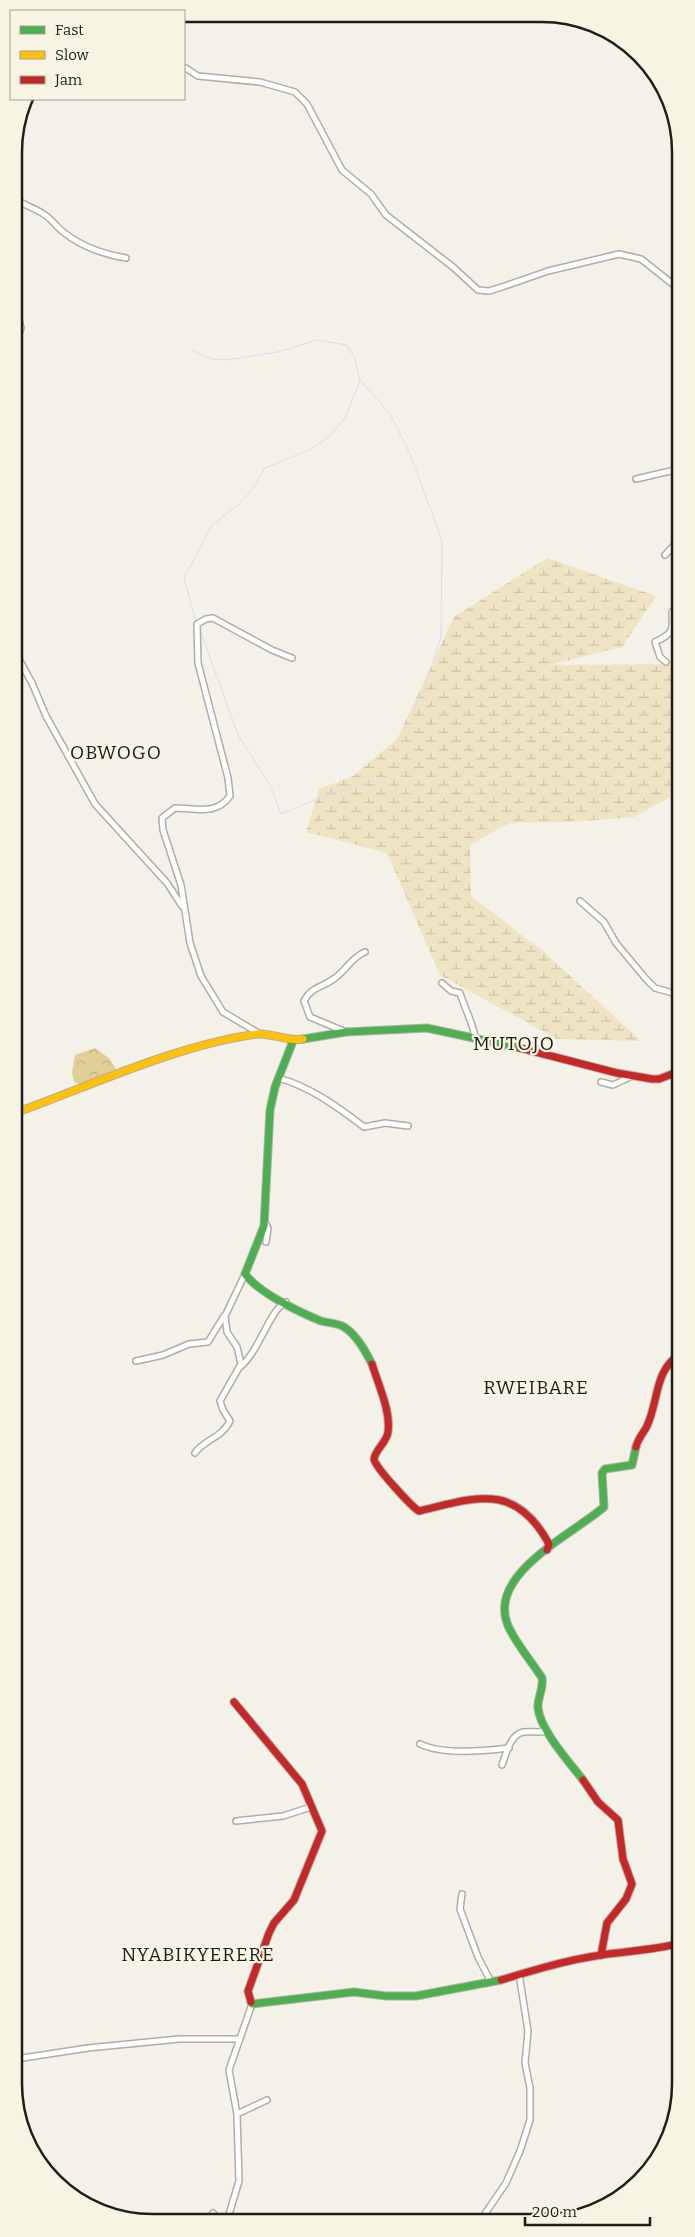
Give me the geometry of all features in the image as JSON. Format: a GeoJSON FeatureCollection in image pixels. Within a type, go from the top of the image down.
{"type":"FeatureCollection","features":[{"type":"Feature","properties":{"kind":"street"},"geometry":{"type":"LineString","coordinates":[[185,68],[198,76],[260,82],[295,92],[307,104],[342,170],[371,194],[386,215],[453,267],[478,290],[489,291],[502,288],[548,271],[619,254],[641,259],[672,283]]}},
{"type":"Feature","properties":{"kind":"street"},"geometry":{"type":"LineString","coordinates":[[23,204],[46,215],[63,232],[85,246],[98,252],[126,258]]}},
{"type":"Feature","properties":{"kind":"street"},"geometry":{"type":"LineString","coordinates":[[636,479],[672,471]]}},
{"type":"Feature","properties":{"kind":"street"},"geometry":{"type":"LineString","coordinates":[[665,555],[672,548]]}},
{"type":"Feature","properties":{"kind":"street"},"geometry":{"type":"LineString","coordinates":[[292,658],[272,650],[213,618],[201,621],[196,626],[198,663],[214,719],[230,790],[227,800],[217,807],[203,810],[175,808],[162,818],[162,830],[181,885],[184,910],[195,962],[214,1000],[223,1012],[235,1021],[260,1034],[293,1041],[346,1032],[427,1028],[633,1075],[659,1079],[672,1074]]}},
{"type":"Feature","properties":{"kind":"street"},"geometry":{"type":"LineString","coordinates":[[666,662],[660,658],[655,642],[666,637],[672,629]]}},
{"type":"Feature","properties":{"kind":"street"},"geometry":{"type":"LineString","coordinates":[[23,666],[46,716],[95,804],[168,882],[184,910]]}},
{"type":"Feature","properties":{"kind":"street"},"geometry":{"type":"LineString","coordinates":[[580,901],[604,922],[616,943],[646,980],[656,988],[672,993]]}},
{"type":"Feature","properties":{"kind":"street"},"geometry":{"type":"LineString","coordinates":[[346,1032],[310,1017],[304,1001],[314,987],[336,978],[355,957],[364,952]]}},
{"type":"Feature","properties":{"kind":"street"},"geometry":{"type":"LineString","coordinates":[[442,983],[451,991],[460,993],[467,1016],[475,1030],[475,1038]]}},
{"type":"Feature","properties":{"kind":"street"},"geometry":{"type":"LineString","coordinates":[[23,1110],[184,1051],[260,1034]]}},
{"type":"Feature","properties":{"kind":"street"},"geometry":{"type":"LineString","coordinates":[[136,1361],[162,1355],[189,1344],[208,1342],[225,1316],[245,1274],[264,1222],[270,1110],[278,1078],[293,1041]]}},
{"type":"Feature","properties":{"kind":"street"},"geometry":{"type":"LineString","coordinates":[[601,1082],[613,1085],[633,1075]]}},
{"type":"Feature","properties":{"kind":"street"},"geometry":{"type":"LineString","coordinates":[[278,1078],[293,1082],[333,1104],[364,1126],[383,1123],[408,1126]]}},
{"type":"Feature","properties":{"kind":"street"},"geometry":{"type":"LineString","coordinates":[[264,1222],[267,1222],[268,1228],[266,1242]]}},
{"type":"Feature","properties":{"kind":"street"},"geometry":{"type":"LineString","coordinates":[[245,1274],[257,1286],[286,1302],[322,1321],[343,1326],[349,1330],[362,1346],[376,1374],[387,1415],[388,1433],[374,1459],[375,1464],[411,1507],[419,1511],[431,1506],[449,1505],[483,1497],[501,1498],[508,1505],[522,1511],[542,1532],[549,1544],[547,1551]]}},
{"type":"Feature","properties":{"kind":"street"},"geometry":{"type":"LineString","coordinates":[[196,1453],[202,1445],[214,1439],[228,1425],[230,1421],[220,1401],[228,1384],[240,1367],[249,1360],[273,1316],[286,1302]]}},
{"type":"Feature","properties":{"kind":"street"},"geometry":{"type":"LineString","coordinates":[[225,1316],[227,1332],[237,1347],[240,1367]]}},
{"type":"Feature","properties":{"kind":"street"},"geometry":{"type":"LineString","coordinates":[[602,1955],[606,1923],[626,1899],[632,1884],[623,1859],[618,1820],[616,1816],[598,1802],[547,1731],[538,1708],[543,1685],[542,1678],[504,1617],[503,1601],[512,1582],[537,1557],[604,1507],[602,1473],[605,1470],[632,1465],[638,1439],[647,1426],[661,1375],[672,1359]]}},
{"type":"Feature","properties":{"kind":"street"},"geometry":{"type":"LineString","coordinates":[[229,2214],[239,2181],[237,2114],[229,2070],[238,2038],[252,2004],[248,1991],[269,1933],[274,1923],[294,1900],[322,1834],[322,1828],[302,1784],[234,1702]]}},
{"type":"Feature","properties":{"kind":"street"},"geometry":{"type":"LineString","coordinates":[[502,1765],[508,1748],[516,1735],[525,1732],[547,1731]]}},
{"type":"Feature","properties":{"kind":"street"},"geometry":{"type":"LineString","coordinates":[[420,1744],[431,1749],[447,1750],[508,1748]]}},
{"type":"Feature","properties":{"kind":"street"},"geometry":{"type":"LineString","coordinates":[[236,1821],[284,1816],[311,1807]]}},
{"type":"Feature","properties":{"kind":"street"},"geometry":{"type":"LineString","coordinates":[[462,1894],[460,1909],[478,1957],[491,1982]]}},
{"type":"Feature","properties":{"kind":"street"},"geometry":{"type":"LineString","coordinates":[[252,2004],[354,1992],[386,1996],[416,1996],[491,1982],[602,1955],[663,1948],[672,1945]]}},
{"type":"Feature","properties":{"kind":"street"},"geometry":{"type":"LineString","coordinates":[[485,2214],[506,2183],[520,2151],[530,2120],[530,2088],[525,2063],[528,2030],[519,1974]]}},
{"type":"Feature","properties":{"kind":"street"},"geometry":{"type":"LineString","coordinates":[[22,2058],[88,2048],[179,2039],[238,2038]]}},
{"type":"Feature","properties":{"kind":"street"},"geometry":{"type":"LineString","coordinates":[[237,2114],[267,2100]]}},
{"type":"Feature","properties":{"kind":"green space"},"geometry":{"type":"Polygon","coordinates":[[[547,558],[656,596],[622,647],[550,665],[672,664],[672,796],[634,817],[571,822],[509,823],[470,845],[471,896],[544,952],[641,1041],[557,1039],[440,975],[387,853],[306,832],[319,789],[353,776],[397,739],[454,617],[547,558]]]}},
{"type":"Feature","properties":{"kind":"green space"},"geometry":{"type":"Polygon","coordinates":[[[95,1048],[110,1059],[118,1073],[81,1085],[74,1082],[72,1072],[75,1055],[95,1048]]]}},
{"type":"Feature","properties":{"kind":"waterway"},"geometry":{"type":"LineString","coordinates":[[193,351],[212,359],[226,360],[278,352],[317,340],[347,345],[354,357],[360,380],[390,414],[410,454],[442,540],[441,637],[426,684],[412,713]]}},
{"type":"Feature","properties":{"kind":"waterway"},"geometry":{"type":"LineString","coordinates":[[196,622],[184,578],[212,525],[238,505],[252,490],[265,468],[309,450],[328,438],[345,418],[360,380]]}},
{"type":"Feature","properties":{"kind":"waterway"},"geometry":{"type":"LineString","coordinates":[[199,627],[238,735],[270,785],[281,814],[328,795],[375,781],[383,788]]}},
{"type":"Feature","properties":{"kind":"traffic: fast"},"geometry":{"type":"LineString","coordinates":[[303,1039],[346,1032],[427,1028],[520,1048]]}},
{"type":"Feature","properties":{"kind":"traffic: fast"},"geometry":{"type":"LineString","coordinates":[[293,1041],[275,1087],[270,1110],[264,1226],[245,1274],[269,1295],[302,1313],[321,1321],[344,1327],[353,1334],[372,1364]]}},
{"type":"Feature","properties":{"kind":"traffic: fast"},"geometry":{"type":"LineString","coordinates":[[583,1780],[556,1746],[544,1726],[538,1708],[542,1678],[510,1630],[507,1623],[505,1605],[510,1588],[522,1571],[537,1556],[604,1507],[602,1473],[605,1469],[632,1465],[636,1447]]}},
{"type":"Feature","properties":{"kind":"traffic: fast"},"geometry":{"type":"LineString","coordinates":[[251,2002],[252,2004],[354,1992],[386,1996],[416,1996],[501,1980]]}},
{"type":"Feature","properties":{"kind":"traffic: slow"},"geometry":{"type":"LineString","coordinates":[[23,1110],[166,1056],[228,1039],[258,1034],[297,1040],[303,1039]]}},
{"type":"Feature","properties":{"kind":"traffic: jam"},"geometry":{"type":"LineString","coordinates":[[520,1048],[617,1073],[652,1079],[659,1079],[672,1074]]}},
{"type":"Feature","properties":{"kind":"traffic: jam"},"geometry":{"type":"LineString","coordinates":[[636,1447],[651,1416],[661,1377],[672,1361]]}},
{"type":"Feature","properties":{"kind":"traffic: jam"},"geometry":{"type":"LineString","coordinates":[[372,1364],[388,1415],[387,1436],[376,1452],[374,1459],[375,1463],[402,1495],[419,1511],[476,1499],[508,1502],[522,1510],[536,1524],[549,1544],[547,1550]]}},
{"type":"Feature","properties":{"kind":"traffic: jam"},"geometry":{"type":"LineString","coordinates":[[234,1702],[302,1784],[322,1831],[294,1900],[274,1923],[269,1933],[248,1991],[251,2002]]}},
{"type":"Feature","properties":{"kind":"traffic: jam"},"geometry":{"type":"LineString","coordinates":[[583,1780],[598,1802],[618,1820],[623,1859],[632,1884],[626,1899],[607,1923],[601,1955]]}},
{"type":"Feature","properties":{"kind":"traffic: jam"},"geometry":{"type":"LineString","coordinates":[[501,1980],[576,1960],[672,1945]]}},
{"type":"Feature","properties":{"kind":"district","name":"OBWOGO"},"geometry":{"type":"Point","coordinates":[116,752]}},
{"type":"Feature","properties":{"kind":"district","name":"MUTOJO"},"geometry":{"type":"Point","coordinates":[514,1043]}},
{"type":"Feature","properties":{"kind":"district","name":"RWEIBARE"},"geometry":{"type":"Point","coordinates":[536,1387]}},
{"type":"Feature","properties":{"kind":"district","name":"NYABIKYERERE"},"geometry":{"type":"Point","coordinates":[198,1954]}}]}
